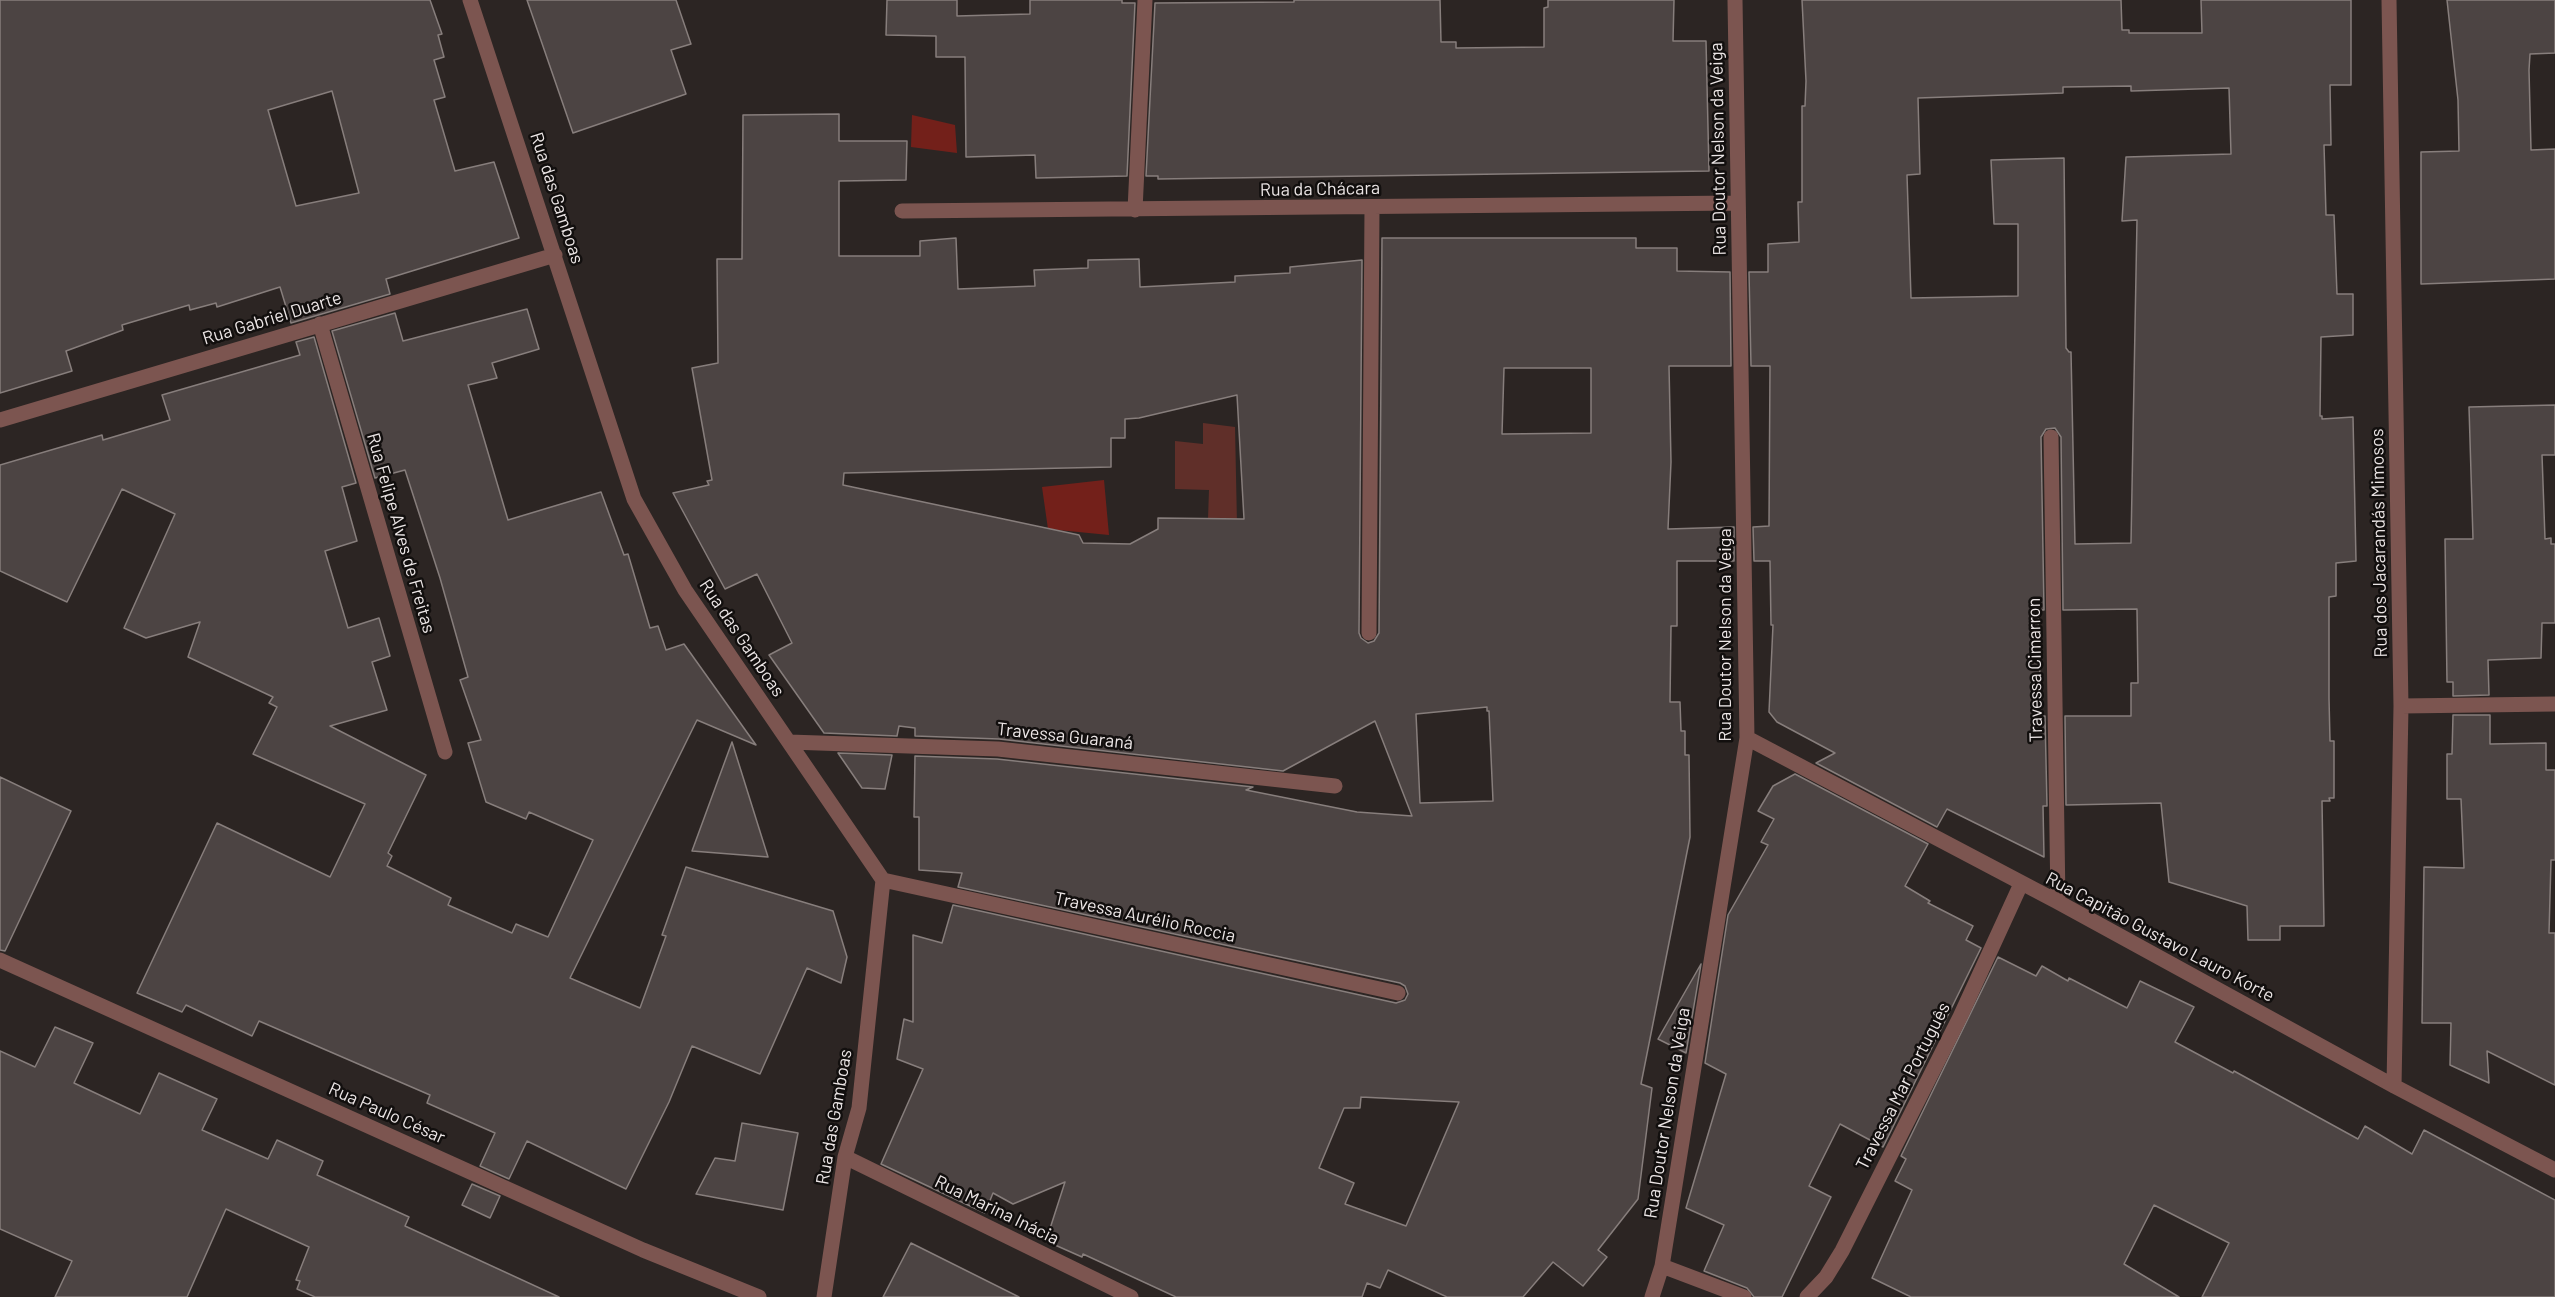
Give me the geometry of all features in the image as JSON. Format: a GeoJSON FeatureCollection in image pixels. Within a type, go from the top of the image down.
{"type":"FeatureCollection","features":[{"type":"Feature","properties":{"kind":"street","name":"Rua das Gamboas"},"geometry":{"type":"LineString","coordinates":[[470,0],[634,499],[685,590],[883,880],[859,1108],[845,1157],[824,1297]]}},
{"type":"Feature","properties":{"kind":"street"},"geometry":{"type":"LineString","coordinates":[[1135,210],[1145,0]]}},
{"type":"Feature","properties":{"kind":"street","name":"Rua Doutor Nelson da Veiga"},"geometry":{"type":"LineString","coordinates":[[1652,1297],[1662,1266],[1747,738],[1735,0]]}},
{"type":"Feature","properties":{"kind":"street","name":"Rua dos Jacarandás Mimosos"},"geometry":{"type":"LineString","coordinates":[[2389,0],[2401,706],[2394,1086]]}},
{"type":"Feature","properties":{"kind":"street","name":"Rua da Chácara"},"geometry":{"type":"LineString","coordinates":[[902,211],[1738,203]]}},
{"type":"Feature","properties":{"kind":"street"},"geometry":{"type":"LineString","coordinates":[[1368,633],[1372,208]]}},
{"type":"Feature","properties":{"kind":"street","name":"Rua Gabriel Duarte"},"geometry":{"type":"LineString","coordinates":[[0,420],[555,255]]}},
{"type":"Feature","properties":{"kind":"street","name":"Rua Felipe Alves de Freitas"},"geometry":{"type":"LineString","coordinates":[[320,324],[445,752]]}},
{"type":"Feature","properties":{"kind":"street","name":"Travessa Cimarron"},"geometry":{"type":"LineString","coordinates":[[2050,437],[2058,902]]}},
{"type":"Feature","properties":{"kind":"street"},"geometry":{"type":"LineString","coordinates":[[2401,706],[2555,704]]}},
{"type":"Feature","properties":{"kind":"street","name":"Rua Capitão Gustavo Lauro Korte"},"geometry":{"type":"LineString","coordinates":[[1747,738],[2058,902],[2394,1086],[2555,1170]]}},
{"type":"Feature","properties":{"kind":"street","name":"Travessa Guaraná"},"geometry":{"type":"LineString","coordinates":[[789,742],[998,748],[1335,786]]}},
{"type":"Feature","properties":{"kind":"street","name":"Travessa Aurélio Roccia"},"geometry":{"type":"LineString","coordinates":[[883,880],[1398,993]]}},
{"type":"Feature","properties":{"kind":"street","name":"Travessa Mar Português"},"geometry":{"type":"LineString","coordinates":[[1807,1297],[1826,1277],[1842,1251],[1960,1017],[2021,884]]}},
{"type":"Feature","properties":{"kind":"street","name":"Rua Paulo César"},"geometry":{"type":"LineString","coordinates":[[0,960],[632,1245],[759,1297]]}},
{"type":"Feature","properties":{"kind":"street","name":"Rua Marina Inácia"},"geometry":{"type":"LineString","coordinates":[[845,1157],[1131,1297]]}},
{"type":"Feature","properties":{"kind":"street"},"geometry":{"type":"LineString","coordinates":[[1662,1266],[1744,1297]]}},
{"type":"Feature","properties":{"kind":"shaded area"},"geometry":{"type":"Polygon","coordinates":[[[912,115],[955,125],[957,153],[911,147],[912,115]]]}},
{"type":"Feature","properties":{"kind":"shaded area"},"geometry":{"type":"Polygon","coordinates":[[[1203,423],[1235,427],[1237,525],[1208,519],[1209,490],[1175,489],[1175,441],[1203,444],[1203,423]]]}},
{"type":"Feature","properties":{"kind":"shaded area"},"geometry":{"type":"Polygon","coordinates":[[[1104,480],[1109,535],[1048,529],[1042,487],[1104,480]]]}},
{"type":"Feature","properties":{"kind":"building"},"geometry":{"type":"Polygon","coordinates":[[[0,0],[430,0],[442,34],[438,35],[444,57],[434,60],[445,97],[434,100],[455,171],[494,162],[519,238],[386,279],[390,294],[291,323],[280,287],[217,307],[216,303],[190,310],[189,305],[122,325],[123,330],[66,351],[72,371],[0,393],[0,0]],[[332,91],[268,110],[296,206],[359,193],[332,91]]]}},
{"type":"Feature","properties":{"kind":"building"},"geometry":{"type":"Polygon","coordinates":[[[527,0],[676,0],[691,44],[671,50],[686,94],[573,133],[527,0]]]}},
{"type":"Feature","properties":{"kind":"building"},"geometry":{"type":"Polygon","coordinates":[[[887,0],[957,0],[957,16],[1030,14],[1030,0],[1122,0],[1122,3],[1135,3],[1127,176],[1036,178],[1035,155],[966,157],[965,57],[936,57],[936,36],[886,35],[887,0]]]}},
{"type":"Feature","properties":{"kind":"building"},"geometry":{"type":"Polygon","coordinates":[[[1294,0],[1440,0],[1441,42],[1456,42],[1456,48],[1544,47],[1544,8],[1548,7],[1548,0],[1674,0],[1673,41],[1706,41],[1709,171],[1158,179],[1158,176],[1146,176],[1155,3],[1294,2],[1294,0]]]}},
{"type":"Feature","properties":{"kind":"building"},"geometry":{"type":"Polygon","coordinates":[[[1802,0],[2121,0],[2122,30],[2129,30],[2129,33],[2202,33],[2201,0],[2351,0],[2351,85],[2330,85],[2331,145],[2324,145],[2326,215],[2334,215],[2337,294],[2353,294],[2353,335],[2321,337],[2320,416],[2322,419],[2353,417],[2356,561],[2336,563],[2336,596],[2329,597],[2330,741],[2334,741],[2334,798],[2329,798],[2330,801],[2322,801],[2324,926],[2280,926],[2280,940],[2248,940],[2247,906],[2169,882],[2161,803],[2066,805],[2065,716],[2131,716],[2131,683],[2138,683],[2137,609],[2063,610],[2061,437],[2055,428],[2046,429],[2041,437],[2044,610],[2038,610],[2041,716],[2045,716],[2047,806],[2043,806],[2044,857],[1947,809],[1937,827],[1816,763],[1835,753],[1777,722],[1769,712],[1773,625],[1771,625],[1770,561],[1754,561],[1753,527],[1769,526],[1770,366],[1751,366],[1749,272],[1768,272],[1768,244],[1799,242],[1798,202],[1802,202],[1802,106],[1805,106],[1802,0]],[[2131,86],[2063,87],[2063,93],[1918,98],[1920,174],[1907,175],[1911,298],[2018,296],[2018,224],[1994,224],[1991,160],[2064,158],[2066,348],[2071,352],[2075,544],[2131,543],[2137,220],[2122,221],[2126,157],[2231,154],[2229,88],[2131,91],[2131,86]]]}},
{"type":"Feature","properties":{"kind":"building"},"geometry":{"type":"Polygon","coordinates":[[[2447,0],[2555,0],[2555,53],[2530,54],[2529,70],[2531,150],[2555,149],[2555,279],[2421,284],[2421,152],[2459,151],[2458,100],[2447,0]]]}},
{"type":"Feature","properties":{"kind":"building"},"geometry":{"type":"Polygon","coordinates":[[[839,114],[839,141],[907,141],[906,180],[839,181],[839,256],[920,256],[920,241],[956,238],[958,289],[1035,286],[1034,270],[1088,268],[1088,260],[1139,259],[1140,287],[1235,282],[1235,276],[1290,273],[1290,267],[1362,260],[1359,633],[1361,638],[1368,643],[1374,641],[1379,633],[1382,238],[1636,238],[1636,248],[1677,248],[1677,271],[1730,272],[1731,366],[1669,366],[1671,462],[1668,529],[1734,527],[1734,561],[1677,561],[1677,626],[1671,626],[1670,702],[1680,702],[1681,731],[1685,731],[1685,755],[1689,755],[1690,837],[1641,1084],[1652,1088],[1638,1199],[1598,1250],[1607,1257],[1583,1286],[1553,1262],[1523,1297],[1447,1297],[1388,1270],[1380,1288],[1367,1283],[1362,1297],[1176,1297],[1083,1254],[1082,1257],[1046,1241],[1065,1182],[1013,1204],[993,1193],[985,1213],[881,1164],[923,1069],[897,1059],[904,1019],[913,1022],[913,935],[942,943],[953,905],[1396,1003],[1405,1000],[1408,994],[1405,986],[1400,983],[958,887],[962,873],[919,870],[919,817],[914,817],[915,756],[997,759],[1253,787],[1246,790],[1357,812],[1412,816],[1375,721],[1283,771],[999,739],[915,736],[915,728],[899,726],[897,736],[824,733],[769,655],[792,643],[757,574],[725,589],[673,493],[709,485],[707,481],[712,480],[692,368],[718,363],[717,259],[742,259],[743,115],[839,114]],[[1504,368],[1502,434],[1591,433],[1591,368],[1504,368]],[[1237,395],[1139,418],[1125,419],[1125,438],[1111,438],[1111,467],[844,473],[843,485],[1079,535],[1083,543],[1130,544],[1158,529],[1158,518],[1244,519],[1237,395]],[[1487,707],[1416,714],[1420,803],[1493,801],[1487,707]],[[1361,1097],[1360,1108],[1344,1108],[1319,1168],[1354,1183],[1345,1204],[1406,1226],[1459,1102],[1361,1097]]]}},
{"type":"Feature","properties":{"kind":"building"},"geometry":{"type":"Polygon","coordinates":[[[527,309],[539,349],[492,363],[497,378],[468,385],[508,520],[601,492],[624,555],[628,554],[650,628],[658,626],[666,650],[684,644],[756,745],[697,720],[570,978],[640,1008],[666,936],[662,935],[686,867],[833,911],[847,957],[841,983],[807,968],[760,1074],[692,1046],[669,1102],[626,1189],[527,1141],[509,1179],[480,1166],[495,1133],[427,1103],[430,1095],[259,1021],[252,1036],[186,1005],[182,1012],[137,993],[217,823],[330,877],[365,804],[253,754],[277,707],[269,703],[273,697],[188,657],[200,622],[146,638],[124,628],[175,514],[122,489],[67,602],[0,571],[0,465],[102,435],[103,440],[170,420],[162,395],[300,355],[296,342],[314,337],[356,483],[342,487],[357,541],[325,551],[348,628],[379,618],[390,656],[372,662],[387,710],[330,726],[426,775],[388,853],[392,856],[387,866],[451,898],[448,905],[512,933],[516,924],[548,937],[593,840],[529,812],[526,819],[486,802],[468,743],[481,740],[460,680],[468,677],[440,578],[405,470],[375,478],[332,331],[395,313],[403,341],[527,309]]]}},
{"type":"Feature","properties":{"kind":"building"},"geometry":{"type":"Polygon","coordinates":[[[2555,405],[2555,455],[2542,455],[2545,539],[2551,538],[2551,544],[2555,544],[2555,623],[2542,623],[2541,658],[2488,660],[2489,695],[2453,696],[2453,682],[2447,682],[2445,539],[2473,539],[2469,407],[2555,405]]]}},
{"type":"Feature","properties":{"kind":"building"},"geometry":{"type":"Polygon","coordinates":[[[2453,715],[2490,715],[2490,744],[2546,743],[2546,770],[2555,770],[2555,860],[2551,860],[2549,933],[2555,933],[2555,1085],[2487,1051],[2489,1083],[2450,1065],[2451,1023],[2422,1023],[2424,867],[2464,868],[2461,799],[2447,799],[2447,754],[2452,754],[2453,715]]]}},
{"type":"Feature","properties":{"kind":"building"},"geometry":{"type":"Polygon","coordinates":[[[732,742],[768,857],[692,851],[732,742]]]}},
{"type":"Feature","properties":{"kind":"building"},"geometry":{"type":"Polygon","coordinates":[[[838,753],[892,755],[885,789],[862,788],[838,753]]]}},
{"type":"Feature","properties":{"kind":"building"},"geometry":{"type":"Polygon","coordinates":[[[1795,774],[1928,844],[1905,886],[1930,901],[1928,903],[1973,926],[1966,940],[1981,948],[1883,1147],[1840,1124],[1809,1186],[1831,1197],[1782,1297],[1754,1297],[1747,1288],[1704,1271],[1724,1225],[1686,1208],[1726,1074],[1705,1063],[1728,915],[1768,845],[1761,842],[1774,819],[1758,811],[1773,786],[1795,774]]]}},
{"type":"Feature","properties":{"kind":"building"},"geometry":{"type":"Polygon","coordinates":[[[0,777],[71,811],[5,951],[0,950],[0,777]]]}},
{"type":"Feature","properties":{"kind":"building"},"geometry":{"type":"Polygon","coordinates":[[[1998,957],[2036,976],[2042,966],[2068,981],[2069,978],[2127,1008],[2140,981],[2194,1007],[2175,1042],[2233,1073],[2234,1071],[2358,1139],[2365,1126],[2412,1154],[2424,1130],[2555,1200],[2555,1297],[2202,1297],[2229,1243],[2154,1205],[2124,1264],[2179,1297],[1911,1297],[1872,1278],[1912,1190],[1895,1181],[1906,1159],[1901,1156],[1998,957]]]}},
{"type":"Feature","properties":{"kind":"building"},"geometry":{"type":"Polygon","coordinates":[[[1701,964],[1686,1053],[1658,1039],[1701,964]]]}},
{"type":"Feature","properties":{"kind":"building"},"geometry":{"type":"Polygon","coordinates":[[[55,1027],[93,1043],[74,1083],[140,1114],[159,1073],[217,1099],[202,1130],[268,1159],[277,1140],[323,1161],[317,1175],[409,1217],[405,1226],[559,1297],[315,1297],[297,1289],[300,1281],[296,1280],[309,1247],[226,1209],[187,1297],[55,1297],[72,1261],[0,1229],[0,1051],[35,1067],[55,1027]]]}},
{"type":"Feature","properties":{"kind":"building"},"geometry":{"type":"Polygon","coordinates":[[[742,1123],[798,1133],[783,1210],[696,1194],[715,1158],[735,1161],[742,1123]]]}},
{"type":"Feature","properties":{"kind":"building"},"geometry":{"type":"Polygon","coordinates":[[[472,1184],[500,1196],[490,1218],[462,1205],[472,1184]]]}},
{"type":"Feature","properties":{"kind":"building"},"geometry":{"type":"Polygon","coordinates":[[[911,1243],[1019,1297],[883,1297],[911,1243]]]}}]}
